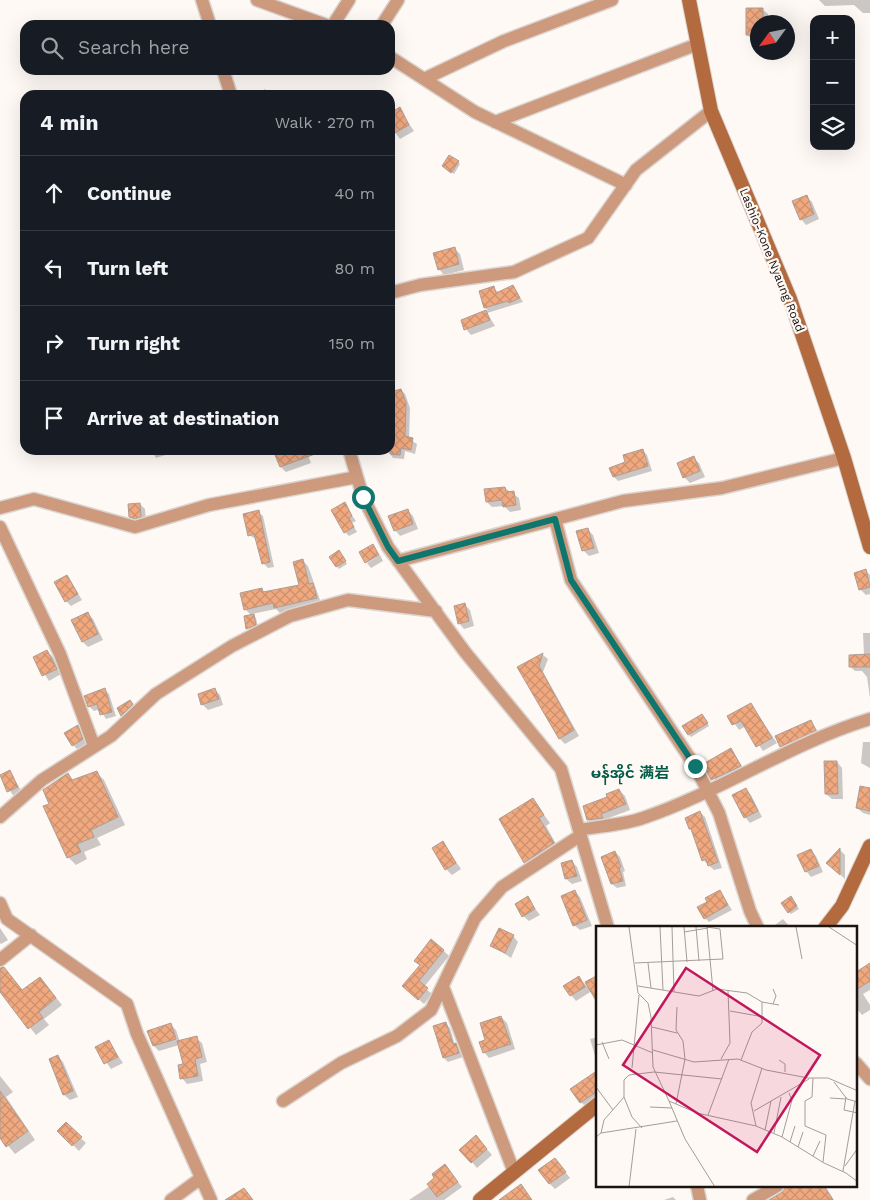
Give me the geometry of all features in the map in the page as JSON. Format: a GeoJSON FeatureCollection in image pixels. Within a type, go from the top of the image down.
{"type":"FeatureCollection","features":[{"type":"Feature","properties":{"kind":"main road","name":"Lashio-Kone Nyaung Road"},"geometry":{"type":"LineString","coordinates":[[689,0],[711,111],[790,299],[844,458],[870,547]]}},
{"type":"Feature","properties":{"kind":"main road"},"geometry":{"type":"LineString","coordinates":[[827,926],[842,906],[870,846]]}},
{"type":"Feature","properties":{"kind":"main road"},"geometry":{"type":"LineString","coordinates":[[480,1200],[596,1106]]}},
{"type":"Feature","properties":{"kind":"street"},"geometry":{"type":"LineString","coordinates":[[202,0],[208,20]]}},
{"type":"Feature","properties":{"kind":"street"},"geometry":{"type":"LineString","coordinates":[[257,0],[312,20]]}},
{"type":"Feature","properties":{"kind":"street"},"geometry":{"type":"LineString","coordinates":[[336,20],[349,0]]}},
{"type":"Feature","properties":{"kind":"street"},"geometry":{"type":"LineString","coordinates":[[385,20],[398,0]]}},
{"type":"Feature","properties":{"kind":"street"},"geometry":{"type":"LineString","coordinates":[[424,79],[504,40],[612,0]]}},
{"type":"Feature","properties":{"kind":"street"},"geometry":{"type":"LineString","coordinates":[[495,122],[698,44]]}},
{"type":"Feature","properties":{"kind":"street"},"geometry":{"type":"LineString","coordinates":[[395,60],[475,112],[626,185]]}},
{"type":"Feature","properties":{"kind":"street"},"geometry":{"type":"LineString","coordinates":[[225,75],[229,90]]}},
{"type":"Feature","properties":{"kind":"street"},"geometry":{"type":"LineString","coordinates":[[395,292],[420,286],[514,272],[588,238],[636,170],[711,111]]}},
{"type":"Feature","properties":{"kind":"street"},"geometry":{"type":"LineString","coordinates":[[350,455],[363,497],[388,547],[465,652],[561,769],[607,926]]}},
{"type":"Feature","properties":{"kind":"street"},"geometry":{"type":"LineString","coordinates":[[398,561],[623,501],[722,488],[844,458]]}},
{"type":"Feature","properties":{"kind":"street"},"geometry":{"type":"LineString","coordinates":[[0,508],[34,499],[135,527],[209,505],[357,478]]}},
{"type":"Feature","properties":{"kind":"street"},"geometry":{"type":"LineString","coordinates":[[555,519],[571,580],[695,766],[719,813],[750,911],[757,926]]}},
{"type":"Feature","properties":{"kind":"street"},"geometry":{"type":"LineString","coordinates":[[0,527],[60,654],[94,746]]}},
{"type":"Feature","properties":{"kind":"street"},"geometry":{"type":"LineString","coordinates":[[0,817],[42,780],[111,736],[156,694],[232,646],[290,616],[348,600],[436,612]]}},
{"type":"Feature","properties":{"kind":"street"},"geometry":{"type":"LineString","coordinates":[[283,1101],[341,1063],[397,1036],[431,1010],[475,918],[502,887],[580,833],[642,819],[708,791],[834,730],[870,719]]}},
{"type":"Feature","properties":{"kind":"street"},"geometry":{"type":"LineString","coordinates":[[0,903],[7,918],[127,1004],[137,1034],[210,1200]]}},
{"type":"Feature","properties":{"kind":"street"},"geometry":{"type":"LineString","coordinates":[[0,960],[31,935]]}},
{"type":"Feature","properties":{"kind":"street"},"geometry":{"type":"LineString","coordinates":[[443,987],[514,1172]]}},
{"type":"Feature","properties":{"kind":"street"},"geometry":{"type":"LineString","coordinates":[[858,1065],[870,1079]]}},
{"type":"Feature","properties":{"kind":"street"},"geometry":{"type":"LineString","coordinates":[[171,1200],[201,1178]]}},
{"type":"Feature","properties":{"kind":"street"},"geometry":{"type":"LineString","coordinates":[[753,1200],[774,1188]]}},
{"type":"Feature","properties":{"kind":"building"},"geometry":{"type":"Polygon","coordinates":[[[746,8],[763,8],[763,15],[750,15],[750,35],[746,35],[746,8]]]}},
{"type":"Feature","properties":{"kind":"building"},"geometry":{"type":"Polygon","coordinates":[[[400,107],[409,125],[395,133],[395,110],[400,107]]]}},
{"type":"Feature","properties":{"kind":"building"},"geometry":{"type":"Polygon","coordinates":[[[449,155],[459,161],[451,173],[442,166],[449,155]]]}},
{"type":"Feature","properties":{"kind":"building"},"geometry":{"type":"Polygon","coordinates":[[[807,195],[814,214],[800,220],[792,201],[807,195]]]}},
{"type":"Feature","properties":{"kind":"building"},"geometry":{"type":"Polygon","coordinates":[[[455,247],[459,264],[438,270],[433,253],[455,247]]]}},
{"type":"Feature","properties":{"kind":"building"},"geometry":{"type":"Polygon","coordinates":[[[513,285],[520,298],[509,303],[508,301],[484,308],[479,291],[494,286],[496,293],[513,285]]]}},
{"type":"Feature","properties":{"kind":"building"},"geometry":{"type":"Polygon","coordinates":[[[486,310],[490,320],[464,330],[461,320],[486,310]]]}},
{"type":"Feature","properties":{"kind":"building"},"geometry":{"type":"Polygon","coordinates":[[[401,389],[406,403],[405,436],[413,438],[411,450],[401,448],[400,455],[395,454],[395,391],[401,389]]]}},
{"type":"Feature","properties":{"kind":"building"},"geometry":{"type":"Polygon","coordinates":[[[643,449],[648,466],[613,477],[609,468],[625,462],[623,455],[643,449]]]}},
{"type":"Feature","properties":{"kind":"building"},"geometry":{"type":"Polygon","coordinates":[[[275,455],[312,455],[280,467],[275,455]]]}},
{"type":"Feature","properties":{"kind":"building"},"geometry":{"type":"Polygon","coordinates":[[[694,456],[700,471],[683,478],[677,463],[694,456]]]}},
{"type":"Feature","properties":{"kind":"building"},"geometry":{"type":"Polygon","coordinates":[[[505,487],[506,492],[514,491],[516,505],[503,507],[502,500],[486,502],[484,489],[505,487]]]}},
{"type":"Feature","properties":{"kind":"building"},"geometry":{"type":"Polygon","coordinates":[[[345,502],[352,516],[349,518],[354,527],[344,533],[331,510],[345,502]]]}},
{"type":"Feature","properties":{"kind":"building"},"geometry":{"type":"Polygon","coordinates":[[[140,503],[141,517],[135,519],[129,517],[128,504],[140,503]]]}},
{"type":"Feature","properties":{"kind":"building"},"geometry":{"type":"Polygon","coordinates":[[[408,509],[413,524],[394,531],[388,516],[408,509]]]}},
{"type":"Feature","properties":{"kind":"building"},"geometry":{"type":"Polygon","coordinates":[[[259,510],[270,562],[262,564],[254,534],[248,536],[243,514],[259,510]]]}},
{"type":"Feature","properties":{"kind":"building"},"geometry":{"type":"Polygon","coordinates":[[[588,528],[594,548],[582,551],[576,531],[588,528]]]}},
{"type":"Feature","properties":{"kind":"building"},"geometry":{"type":"Polygon","coordinates":[[[373,544],[379,555],[365,563],[359,552],[373,544]]]}},
{"type":"Feature","properties":{"kind":"building"},"geometry":{"type":"Polygon","coordinates":[[[339,550],[346,561],[336,567],[329,557],[339,550]]]}},
{"type":"Feature","properties":{"kind":"building"},"geometry":{"type":"Polygon","coordinates":[[[303,559],[309,584],[313,583],[317,598],[274,608],[273,603],[244,610],[240,593],[262,588],[263,592],[299,585],[293,562],[303,559]]]}},
{"type":"Feature","properties":{"kind":"building"},"geometry":{"type":"Polygon","coordinates":[[[866,569],[870,587],[859,590],[854,573],[866,569]]]}},
{"type":"Feature","properties":{"kind":"building"},"geometry":{"type":"Polygon","coordinates":[[[67,575],[78,594],[65,602],[54,582],[67,575]]]}},
{"type":"Feature","properties":{"kind":"building"},"geometry":{"type":"Polygon","coordinates":[[[465,603],[469,621],[458,624],[454,606],[465,603]]]}},
{"type":"Feature","properties":{"kind":"building"},"geometry":{"type":"Polygon","coordinates":[[[88,612],[98,634],[82,642],[71,620],[88,612]]]}},
{"type":"Feature","properties":{"kind":"building"},"geometry":{"type":"Polygon","coordinates":[[[254,614],[256,625],[246,629],[244,616],[254,614]]]}},
{"type":"Feature","properties":{"kind":"building"},"geometry":{"type":"Polygon","coordinates":[[[47,650],[57,669],[42,676],[33,657],[47,650]]]}},
{"type":"Feature","properties":{"kind":"building"},"geometry":{"type":"Polygon","coordinates":[[[543,653],[539,666],[574,730],[559,739],[517,667],[543,653]]]}},
{"type":"Feature","properties":{"kind":"building"},"geometry":{"type":"Polygon","coordinates":[[[870,654],[870,667],[849,667],[849,655],[870,654]]]}},
{"type":"Feature","properties":{"kind":"building"},"geometry":{"type":"Polygon","coordinates":[[[105,688],[112,712],[100,715],[97,704],[88,707],[84,696],[105,688]]]}},
{"type":"Feature","properties":{"kind":"building"},"geometry":{"type":"Polygon","coordinates":[[[215,688],[219,699],[201,705],[198,694],[215,688]]]}},
{"type":"Feature","properties":{"kind":"building"},"geometry":{"type":"Polygon","coordinates":[[[130,700],[133,704],[121,716],[117,708],[130,700]]]}},
{"type":"Feature","properties":{"kind":"building"},"geometry":{"type":"Polygon","coordinates":[[[751,703],[772,738],[756,747],[741,721],[732,725],[727,716],[751,703]]]}},
{"type":"Feature","properties":{"kind":"building"},"geometry":{"type":"Polygon","coordinates":[[[702,714],[708,723],[688,735],[682,726],[702,714]]]}},
{"type":"Feature","properties":{"kind":"building"},"geometry":{"type":"Polygon","coordinates":[[[811,720],[816,731],[780,747],[775,736],[811,720]]]}},
{"type":"Feature","properties":{"kind":"building"},"geometry":{"type":"Polygon","coordinates":[[[78,725],[83,739],[72,746],[64,733],[78,725]]]}},
{"type":"Feature","properties":{"kind":"building"},"geometry":{"type":"Polygon","coordinates":[[[731,748],[741,766],[711,780],[703,764],[731,748]]]}},
{"type":"Feature","properties":{"kind":"building"},"geometry":{"type":"Polygon","coordinates":[[[824,761],[837,761],[838,794],[825,794],[824,761]]]}},
{"type":"Feature","properties":{"kind":"building"},"geometry":{"type":"Polygon","coordinates":[[[10,770],[18,787],[7,792],[0,775],[10,770]]]}},
{"type":"Feature","properties":{"kind":"building"},"geometry":{"type":"Polygon","coordinates":[[[97,771],[118,817],[91,830],[94,837],[77,844],[81,852],[67,858],[43,806],[49,804],[43,790],[68,773],[72,780],[97,771]]]}},
{"type":"Feature","properties":{"kind":"building"},"geometry":{"type":"Polygon","coordinates":[[[860,786],[870,788],[870,811],[856,808],[860,786]]]}},
{"type":"Feature","properties":{"kind":"building"},"geometry":{"type":"Polygon","coordinates":[[[746,788],[758,811],[744,818],[732,795],[746,788]]]}},
{"type":"Feature","properties":{"kind":"building"},"geometry":{"type":"Polygon","coordinates":[[[619,789],[626,804],[601,814],[603,818],[587,820],[583,806],[607,797],[606,794],[619,789]]]}},
{"type":"Feature","properties":{"kind":"building"},"geometry":{"type":"Polygon","coordinates":[[[533,798],[544,815],[539,818],[554,843],[524,863],[499,819],[533,798]]]}},
{"type":"Feature","properties":{"kind":"building"},"geometry":{"type":"Polygon","coordinates":[[[700,811],[718,862],[708,866],[706,859],[702,861],[691,829],[689,829],[685,818],[700,811]]]}},
{"type":"Feature","properties":{"kind":"building"},"geometry":{"type":"Polygon","coordinates":[[[443,841],[456,863],[445,870],[432,848],[443,841]]]}},
{"type":"Feature","properties":{"kind":"building"},"geometry":{"type":"Polygon","coordinates":[[[840,848],[840,875],[826,863],[840,848]]]}},
{"type":"Feature","properties":{"kind":"building"},"geometry":{"type":"Polygon","coordinates":[[[811,849],[819,866],[805,872],[797,855],[811,849]]]}},
{"type":"Feature","properties":{"kind":"building"},"geometry":{"type":"Polygon","coordinates":[[[615,851],[621,867],[619,868],[623,881],[611,884],[601,857],[615,851]]]}},
{"type":"Feature","properties":{"kind":"building"},"geometry":{"type":"Polygon","coordinates":[[[572,860],[577,876],[565,879],[561,863],[572,860]]]}},
{"type":"Feature","properties":{"kind":"building"},"geometry":{"type":"Polygon","coordinates":[[[575,890],[587,920],[573,926],[561,896],[575,890]]]}},
{"type":"Feature","properties":{"kind":"building"},"geometry":{"type":"Polygon","coordinates":[[[720,890],[728,905],[704,919],[697,907],[707,902],[705,898],[720,890]]]}},
{"type":"Feature","properties":{"kind":"building"},"geometry":{"type":"Polygon","coordinates":[[[528,896],[535,909],[522,917],[515,904],[528,896]]]}},
{"type":"Feature","properties":{"kind":"building"},"geometry":{"type":"Polygon","coordinates":[[[791,896],[797,906],[788,913],[781,903],[791,896]]]}},
{"type":"Feature","properties":{"kind":"building"},"geometry":{"type":"Polygon","coordinates":[[[499,928],[514,935],[505,953],[490,946],[499,928]]]}},
{"type":"Feature","properties":{"kind":"building"},"geometry":{"type":"Polygon","coordinates":[[[431,939],[444,950],[419,981],[428,988],[418,1000],[402,986],[420,965],[414,961],[431,939]]]}},
{"type":"Feature","properties":{"kind":"building"},"geometry":{"type":"Polygon","coordinates":[[[870,963],[870,981],[858,989],[858,971],[870,963]]]}},
{"type":"Feature","properties":{"kind":"building"},"geometry":{"type":"Polygon","coordinates":[[[4,967],[22,990],[40,977],[56,998],[39,1012],[43,1018],[28,1029],[0,992],[0,968],[4,967]]]}},
{"type":"Feature","properties":{"kind":"building"},"geometry":{"type":"Polygon","coordinates":[[[579,976],[585,987],[570,996],[563,986],[579,976]]]}},
{"type":"Feature","properties":{"kind":"building"},"geometry":{"type":"Polygon","coordinates":[[[596,976],[596,1001],[585,982],[596,976]]]}},
{"type":"Feature","properties":{"kind":"building"},"geometry":{"type":"Polygon","coordinates":[[[501,1016],[511,1044],[483,1053],[479,1042],[485,1040],[480,1023],[501,1016]]]}},
{"type":"Feature","properties":{"kind":"building"},"geometry":{"type":"Polygon","coordinates":[[[446,1022],[453,1044],[456,1043],[459,1053],[443,1058],[433,1026],[446,1022]]]}},
{"type":"Feature","properties":{"kind":"building"},"geometry":{"type":"Polygon","coordinates":[[[171,1023],[176,1039],[153,1046],[147,1031],[171,1023]]]}},
{"type":"Feature","properties":{"kind":"building"},"geometry":{"type":"Polygon","coordinates":[[[197,1036],[202,1057],[195,1059],[198,1076],[180,1079],[178,1065],[183,1064],[177,1041],[197,1036]]]}},
{"type":"Feature","properties":{"kind":"building"},"geometry":{"type":"Polygon","coordinates":[[[109,1040],[118,1057],[104,1064],[95,1047],[109,1040]]]}},
{"type":"Feature","properties":{"kind":"building"},"geometry":{"type":"Polygon","coordinates":[[[58,1055],[73,1091],[63,1095],[49,1059],[58,1055]]]}},
{"type":"Feature","properties":{"kind":"building"},"geometry":{"type":"Polygon","coordinates":[[[596,1071],[596,1092],[580,1103],[570,1089],[596,1071]]]}},
{"type":"Feature","properties":{"kind":"building"},"geometry":{"type":"Polygon","coordinates":[[[0,1091],[28,1131],[6,1147],[0,1138],[0,1091]]]}},
{"type":"Feature","properties":{"kind":"building"},"geometry":{"type":"Polygon","coordinates":[[[66,1122],[82,1137],[72,1146],[57,1131],[66,1122]]]}},
{"type":"Feature","properties":{"kind":"building"},"geometry":{"type":"Polygon","coordinates":[[[476,1135],[487,1149],[471,1163],[459,1150],[476,1135]]]}},
{"type":"Feature","properties":{"kind":"building"},"geometry":{"type":"Polygon","coordinates":[[[555,1158],[566,1172],[549,1184],[538,1170],[555,1158]]]}},
{"type":"Feature","properties":{"kind":"building"},"geometry":{"type":"Polygon","coordinates":[[[445,1164],[458,1182],[437,1197],[427,1184],[434,1178],[432,1174],[445,1164]]]}},
{"type":"Feature","properties":{"kind":"building"},"geometry":{"type":"Polygon","coordinates":[[[521,1184],[532,1200],[499,1200],[521,1184]]]}},
{"type":"Feature","properties":{"kind":"building"},"geometry":{"type":"Polygon","coordinates":[[[244,1188],[253,1200],[225,1200],[244,1188]]]}},
{"type":"Feature","properties":{"kind":"building"},"geometry":{"type":"Polygon","coordinates":[[[785,1188],[825,1188],[833,1200],[769,1200],[785,1188]]]}},
{"type":"Feature","properties":{"kind":"district","name":"မန်အိုင် 满岩"},"geometry":{"type":"Point","coordinates":[630,773]}},
{"type":"Feature","properties":{"kind":"route"},"geometry":{"type":"LineString","coordinates":[[363,497],[388,547],[398,561],[555,519],[571,580],[695,766]]}}]}
